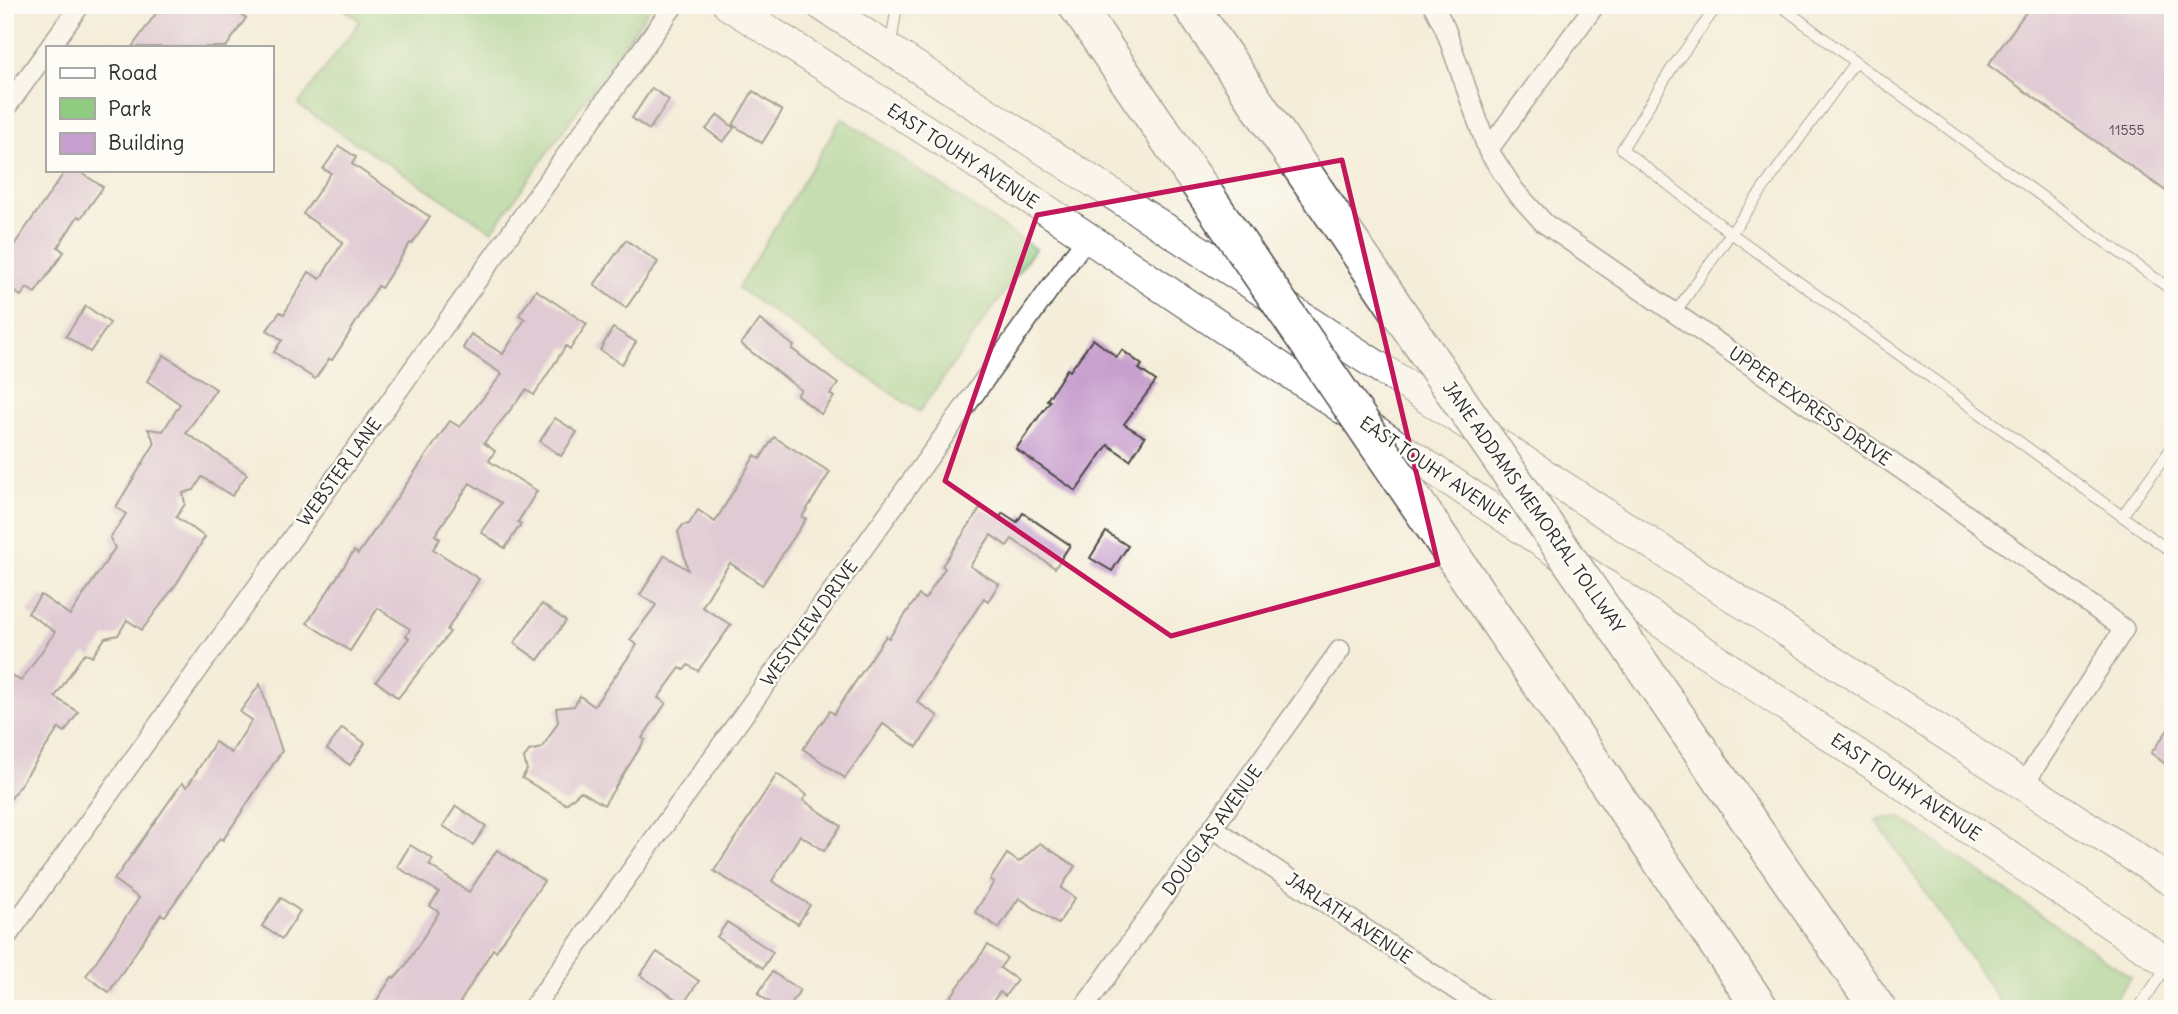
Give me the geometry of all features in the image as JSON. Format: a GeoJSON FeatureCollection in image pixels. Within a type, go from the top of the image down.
{"type":"FeatureCollection","features":[{"type":"Feature","properties":{"kind":"highway"},"geometry":{"type":"LineString","coordinates":[[1076,5],[1761,1009]]}},
{"type":"Feature","properties":{"kind":"highway","name":"JANE ADDAMS MEMORIAL TOLLWAY"},"geometry":{"type":"LineString","coordinates":[[1190,5],[1878,1009]]}},
{"type":"Feature","properties":{"kind":"main road","name":"EAST TOUHY AVENUE"},"geometry":{"type":"LineString","coordinates":[[728,5],[949,145],[2171,964]]}},
{"type":"Feature","properties":{"kind":"main road"},"geometry":{"type":"LineString","coordinates":[[821,5],[2173,882]]}},
{"type":"Feature","properties":{"kind":"street"},"geometry":{"type":"LineString","coordinates":[[51,46],[80,5]]}},
{"type":"Feature","properties":{"kind":"street","name":"WEBSTER LANE"},"geometry":{"type":"LineString","coordinates":[[5,939],[674,5]]}},
{"type":"Feature","properties":{"kind":"street","name":"UPPER EXPRESS DRIVE"},"geometry":{"type":"LineString","coordinates":[[1433,5],[1446,28],[1488,150],[1514,190],[1544,223],[1943,498],[2124,629],[2024,785]]}},
{"type":"Feature","properties":{"kind":"street"},"geometry":{"type":"LineString","coordinates":[[1488,150],[1595,5]]}},
{"type":"Feature","properties":{"kind":"street"},"geometry":{"type":"LineString","coordinates":[[5,109],[46,53]]}},
{"type":"Feature","properties":{"kind":"street","name":"WESTVIEW DRIVE"},"geometry":{"type":"LineString","coordinates":[[532,1009],[1087,237]]}},
{"type":"Feature","properties":{"kind":"street","name":"DOUGLAS AVENUE"},"geometry":{"type":"LineString","coordinates":[[1083,1009],[1340,650]]}},
{"type":"Feature","properties":{"kind":"street","name":"JARLATH AVENUE"},"geometry":{"type":"LineString","coordinates":[[1213,828],[1485,1009]]}},
{"type":"Feature","properties":{"kind":"lane"},"geometry":{"type":"LineString","coordinates":[[890,52],[897,5]]}},
{"type":"Feature","properties":{"kind":"lane"},"geometry":{"type":"LineString","coordinates":[[1718,5],[1672,68],[1622,149],[1731,233],[2173,553]]}},
{"type":"Feature","properties":{"kind":"lane"},"geometry":{"type":"LineString","coordinates":[[1780,5],[1855,62],[2173,290]]}},
{"type":"Feature","properties":{"kind":"lane"},"geometry":{"type":"LineString","coordinates":[[1675,313],[1855,62]]}},
{"type":"Feature","properties":{"kind":"lane"},"geometry":{"type":"LineString","coordinates":[[2122,516],[2173,446]]}},
{"type":"Feature","properties":{"kind":"lane"},"geometry":{"type":"LineString","coordinates":[[2138,1009],[2171,964]]}},
{"type":"Feature","properties":{"kind":"highlighted area"},"geometry":{"type":"Polygon","coordinates":[[[1342,160],[1438,564],[1171,636],[945,481],[1037,215],[1342,160]]]}},
{"type":"Feature","properties":{"kind":"green space"},"geometry":{"type":"Polygon","coordinates":[[[339,5],[652,5],[492,231],[298,105],[360,21],[339,5]]]}},
{"type":"Feature","properties":{"kind":"green space"},"geometry":{"type":"Polygon","coordinates":[[[842,118],[1035,249],[919,412],[738,288],[842,118]]]}},
{"type":"Feature","properties":{"kind":"green space"},"geometry":{"type":"Polygon","coordinates":[[[1899,817],[2131,977],[2108,1009],[2005,1009],[1876,820],[1899,817]]]}},
{"type":"Feature","properties":{"kind":"building"},"geometry":{"type":"Polygon","coordinates":[[[162,5],[248,5],[241,15],[246,18],[227,46],[133,46],[162,5]]]}},
{"type":"Feature","properties":{"kind":"building"},"geometry":{"type":"Polygon","coordinates":[[[2031,5],[2173,5],[2173,196],[1988,65],[2031,5]]]}},
{"type":"Feature","properties":{"kind":"building"},"geometry":{"type":"Polygon","coordinates":[[[652,88],[669,100],[649,130],[632,118],[652,88]]]}},
{"type":"Feature","properties":{"kind":"building"},"geometry":{"type":"Polygon","coordinates":[[[753,91],[782,111],[762,143],[733,125],[753,91]]]}},
{"type":"Feature","properties":{"kind":"building"},"geometry":{"type":"Polygon","coordinates":[[[718,115],[734,128],[723,142],[706,129],[718,115]]]}},
{"type":"Feature","properties":{"kind":"building"},"geometry":{"type":"Polygon","coordinates":[[[339,146],[356,157],[352,164],[430,217],[381,288],[378,286],[332,360],[329,359],[315,379],[274,352],[282,340],[267,330],[280,312],[284,314],[309,272],[320,279],[343,242],[303,214],[331,173],[323,169],[339,146]]]}},
{"type":"Feature","properties":{"kind":"building"},"geometry":{"type":"Polygon","coordinates":[[[65,172],[80,172],[103,187],[81,218],[78,216],[58,247],[64,252],[35,293],[27,288],[21,296],[5,285],[5,258],[65,172]]]}},
{"type":"Feature","properties":{"kind":"building"},"geometry":{"type":"Polygon","coordinates":[[[626,240],[658,262],[626,308],[594,285],[626,240]]]}},
{"type":"Feature","properties":{"kind":"building"},"geometry":{"type":"Polygon","coordinates":[[[536,290],[587,324],[570,349],[566,346],[534,395],[526,390],[484,443],[495,451],[489,461],[537,491],[518,522],[521,524],[505,548],[481,532],[501,503],[470,483],[435,535],[440,539],[433,549],[479,579],[447,630],[450,632],[398,698],[376,681],[409,638],[406,636],[410,629],[378,608],[350,651],[307,623],[354,551],[358,554],[450,421],[460,427],[502,374],[463,348],[471,334],[503,354],[525,319],[519,315],[536,290]]]}},
{"type":"Feature","properties":{"kind":"building"},"geometry":{"type":"Polygon","coordinates":[[[86,306],[110,323],[90,352],[66,336],[86,306]]]}},
{"type":"Feature","properties":{"kind":"building"},"geometry":{"type":"Polygon","coordinates":[[[760,320],[794,346],[792,349],[838,384],[830,394],[834,397],[821,414],[797,395],[801,390],[741,344],[760,320]]]}},
{"type":"Feature","properties":{"kind":"building"},"geometry":{"type":"Polygon","coordinates":[[[613,328],[636,342],[622,364],[600,350],[613,328]]]}},
{"type":"Feature","properties":{"kind":"building"},"geometry":{"type":"Polygon","coordinates":[[[1093,339],[1117,357],[1122,350],[1142,365],[1139,369],[1156,381],[1124,424],[1145,437],[1130,460],[1108,445],[1076,491],[1016,449],[1050,401],[1047,400],[1067,369],[1070,371],[1093,339]]]}},
{"type":"Feature","properties":{"kind":"building"},"geometry":{"type":"Polygon","coordinates":[[[164,355],[216,389],[186,433],[247,474],[232,496],[202,477],[194,490],[183,493],[185,504],[176,517],[205,537],[177,583],[142,630],[127,620],[118,635],[105,638],[92,657],[86,653],[83,655],[55,697],[78,712],[65,732],[59,728],[5,807],[5,671],[21,681],[55,632],[28,613],[41,595],[70,615],[115,548],[110,538],[126,514],[116,507],[155,443],[148,429],[163,431],[180,404],[147,381],[164,355]]]}},
{"type":"Feature","properties":{"kind":"building"},"geometry":{"type":"Polygon","coordinates":[[[555,418],[577,432],[561,456],[540,441],[555,418]]]}},
{"type":"Feature","properties":{"kind":"building"},"geometry":{"type":"Polygon","coordinates":[[[774,437],[830,472],[802,517],[806,519],[762,585],[730,563],[702,607],[731,625],[698,671],[688,665],[684,670],[680,668],[658,698],[666,703],[642,738],[645,740],[604,805],[581,791],[566,804],[522,778],[527,770],[524,758],[529,751],[542,748],[558,722],[556,708],[574,706],[580,696],[594,706],[637,645],[630,640],[656,605],[640,595],[665,555],[688,570],[678,532],[683,525],[689,524],[698,510],[715,522],[755,455],[760,459],[774,437]]]}},
{"type":"Feature","properties":{"kind":"building"},"geometry":{"type":"Polygon","coordinates":[[[981,507],[999,518],[1003,513],[1017,522],[1023,513],[1070,545],[1055,568],[1012,539],[1007,546],[991,535],[970,566],[999,584],[988,601],[984,598],[917,702],[938,716],[917,747],[883,724],[845,778],[803,749],[830,711],[834,714],[886,636],[889,638],[919,595],[925,599],[945,568],[942,566],[981,507]]]}},
{"type":"Feature","properties":{"kind":"building"},"geometry":{"type":"Polygon","coordinates":[[[1106,532],[1128,546],[1112,571],[1090,558],[1106,532]]]}},
{"type":"Feature","properties":{"kind":"building"},"geometry":{"type":"Polygon","coordinates":[[[542,604],[566,621],[538,660],[514,643],[542,604]]]}},
{"type":"Feature","properties":{"kind":"building"},"geometry":{"type":"Polygon","coordinates":[[[260,684],[282,751],[223,840],[220,838],[165,916],[161,914],[109,992],[86,976],[139,898],[114,880],[182,783],[187,787],[215,742],[231,753],[252,720],[240,712],[260,684]]]}},
{"type":"Feature","properties":{"kind":"building"},"geometry":{"type":"Polygon","coordinates":[[[2173,723],[2173,770],[2151,753],[2173,723]]]}},
{"type":"Feature","properties":{"kind":"building"},"geometry":{"type":"Polygon","coordinates":[[[342,728],[365,743],[350,765],[327,749],[342,728]]]}},
{"type":"Feature","properties":{"kind":"building"},"geometry":{"type":"Polygon","coordinates":[[[777,774],[807,795],[803,800],[841,826],[824,851],[800,835],[772,881],[810,905],[798,924],[714,871],[777,774]]]}},
{"type":"Feature","properties":{"kind":"building"},"geometry":{"type":"Polygon","coordinates":[[[456,806],[486,826],[473,845],[443,826],[456,806]]]}},
{"type":"Feature","properties":{"kind":"building"},"geometry":{"type":"Polygon","coordinates":[[[1040,843],[1075,866],[1061,888],[1075,898],[1058,924],[1019,898],[999,928],[975,912],[994,882],[990,880],[1007,854],[1019,862],[1040,843]]]}},
{"type":"Feature","properties":{"kind":"building"},"geometry":{"type":"Polygon","coordinates":[[[410,845],[433,859],[429,865],[469,892],[497,850],[544,881],[496,951],[493,949],[456,1009],[371,1009],[392,977],[395,978],[404,968],[439,912],[430,906],[439,892],[397,867],[410,845]]]}},
{"type":"Feature","properties":{"kind":"building"},"geometry":{"type":"Polygon","coordinates":[[[281,898],[300,911],[282,939],[262,926],[281,898]]]}},
{"type":"Feature","properties":{"kind":"building"},"geometry":{"type":"Polygon","coordinates":[[[727,922],[773,952],[763,968],[717,937],[727,922]]]}},
{"type":"Feature","properties":{"kind":"building"},"geometry":{"type":"Polygon","coordinates":[[[988,945],[1007,958],[1000,968],[1017,980],[1005,996],[1000,992],[987,1009],[957,1009],[947,1002],[988,945]]]}},
{"type":"Feature","properties":{"kind":"building"},"geometry":{"type":"Polygon","coordinates":[[[657,952],[699,981],[683,1004],[640,975],[657,952]]]}},
{"type":"Feature","properties":{"kind":"building"},"geometry":{"type":"Polygon","coordinates":[[[772,972],[800,990],[788,1009],[779,1009],[758,994],[772,972]]]}}]}
